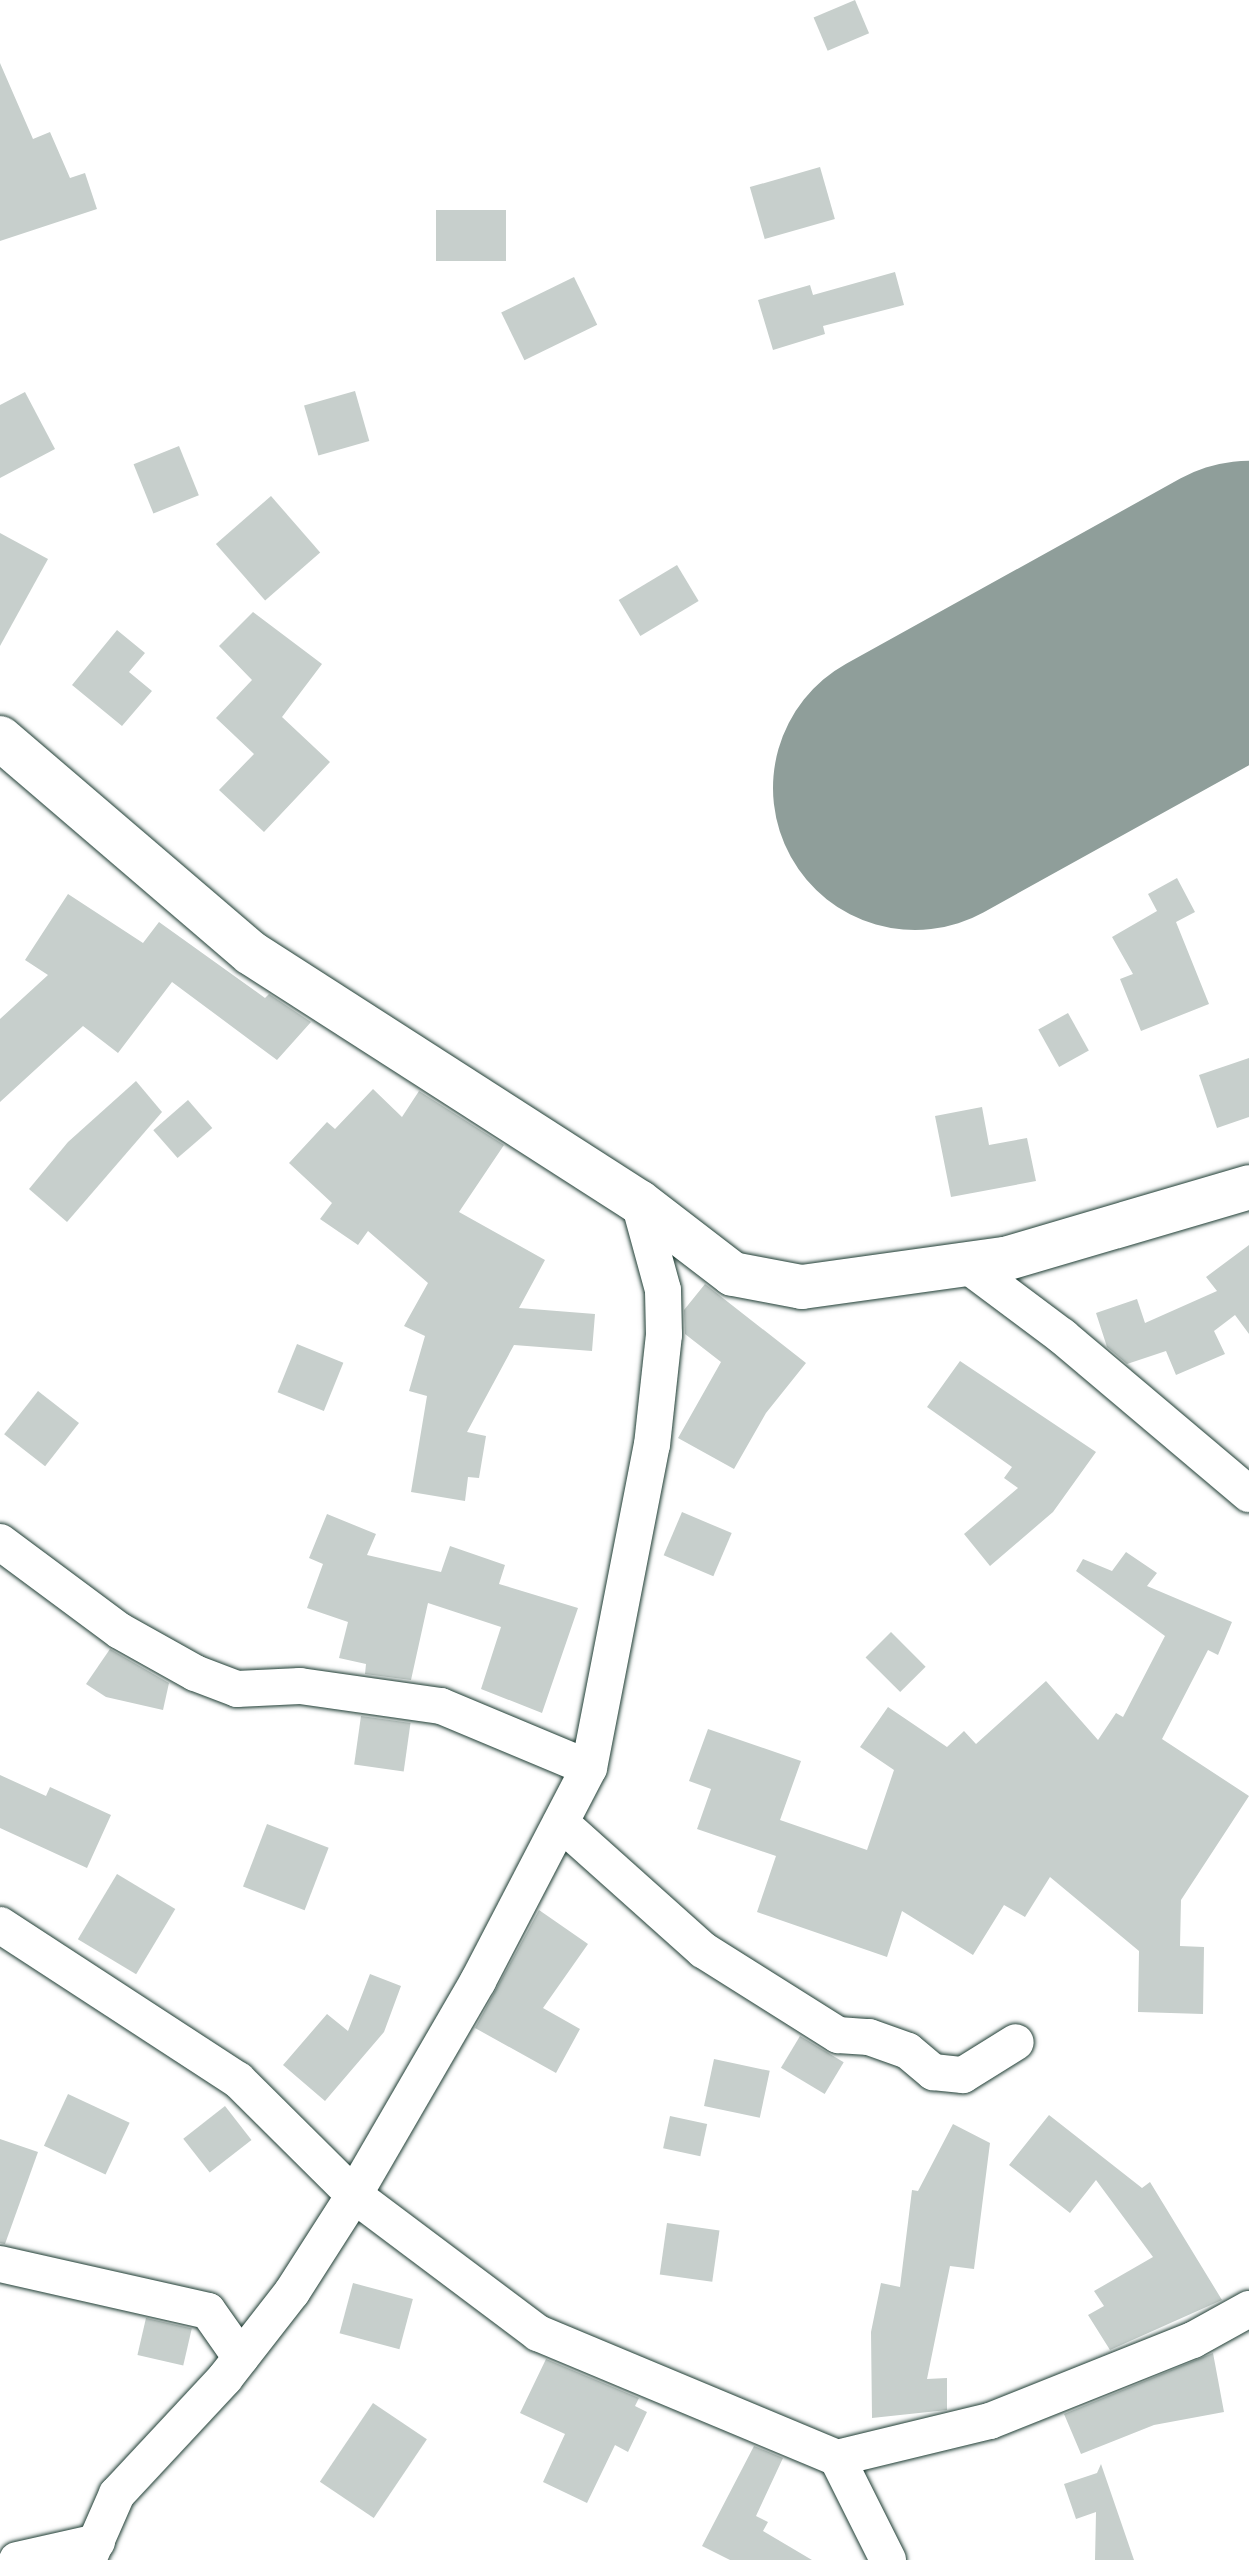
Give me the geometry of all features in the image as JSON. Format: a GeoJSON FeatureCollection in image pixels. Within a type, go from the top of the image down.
{"type":"FeatureCollection","features":[{"type":"Feature","properties":{"kind":"street"},"geometry":{"type":"LineString","coordinates":[[0,738],[251,953],[639,1202],[733,1274],[802,1287],[1005,1259],[1249,1187]]}},
{"type":"Feature","properties":{"kind":"street"},"geometry":{"type":"LineString","coordinates":[[17,2560],[92,2551],[117,2494],[241,2358],[354,2195],[589,1768],[652,1445],[664,1335],[663,1290],[639,1202]]}},
{"type":"Feature","properties":{"kind":"street"},"geometry":{"type":"LineString","coordinates":[[967,1265],[1062,1336],[1249,1494]]}},
{"type":"Feature","properties":{"kind":"street"},"geometry":{"type":"LineString","coordinates":[[0,1542],[120,1631],[195,1673],[237,1689],[300,1686],[441,1706],[589,1768]]}},
{"type":"Feature","properties":{"kind":"street"},"geometry":{"type":"LineString","coordinates":[[561,1823],[703,1950],[838,2035],[869,2037],[908,2051],[933,2072],[963,2075],[1016,2042]]}},
{"type":"Feature","properties":{"kind":"street"},"geometry":{"type":"LineString","coordinates":[[0,1925],[238,2080],[354,2195],[538,2333],[837,2458],[990,2421],[1193,2340],[1249,2309]]}},
{"type":"Feature","properties":{"kind":"street"},"geometry":{"type":"LineString","coordinates":[[0,2264],[208,2311],[241,2358]]}},
{"type":"Feature","properties":{"kind":"street"},"geometry":{"type":"LineString","coordinates":[[837,2458],[888,2560]]}},
{"type":"Feature","properties":{"kind":"building"},"geometry":{"type":"Polygon","coordinates":[[[855,0],[869,33],[828,51],[814,18],[855,0]]]}},
{"type":"Feature","properties":{"kind":"building"},"geometry":{"type":"Polygon","coordinates":[[[0,63],[33,139],[50,132],[70,178],[85,173],[97,209],[0,241],[0,63]]]}},
{"type":"Feature","properties":{"kind":"building"},"geometry":{"type":"Polygon","coordinates":[[[820,167],[835,219],[765,239],[750,187],[820,167]]]}},
{"type":"Feature","properties":{"kind":"building"},"geometry":{"type":"Polygon","coordinates":[[[436,210],[506,210],[506,261],[436,261],[436,210]]]}},
{"type":"Feature","properties":{"kind":"building"},"geometry":{"type":"Polygon","coordinates":[[[895,272],[904,305],[823,326],[825,334],[773,350],[758,300],[810,285],[813,295],[895,272]]]}},
{"type":"Feature","properties":{"kind":"building"},"geometry":{"type":"Polygon","coordinates":[[[574,277],[597,325],[524,360],[501,313],[574,277]]]}},
{"type":"Feature","properties":{"kind":"building"},"geometry":{"type":"Polygon","coordinates":[[[355,391],[369,441],[318,456],[304,406],[355,391]]]}},
{"type":"Feature","properties":{"kind":"building"},"geometry":{"type":"Polygon","coordinates":[[[25,392],[55,449],[0,478],[0,405],[25,392]]]}},
{"type":"Feature","properties":{"kind":"building"},"geometry":{"type":"Polygon","coordinates":[[[179,446],[199,495],[153,513],[134,464],[179,446]]]}},
{"type":"Feature","properties":{"kind":"building"},"geometry":{"type":"Polygon","coordinates":[[[271,496],[320,553],[265,600],[216,544],[271,496]]]}},
{"type":"Feature","properties":{"kind":"building"},"geometry":{"type":"Polygon","coordinates":[[[0,533],[48,559],[0,646],[0,533]]]}},
{"type":"Feature","properties":{"kind":"building"},"geometry":{"type":"Polygon","coordinates":[[[677,565],[699,601],[640,636],[619,600],[677,565]]]}},
{"type":"Feature","properties":{"kind":"building"},"geometry":{"type":"Polygon","coordinates":[[[253,612],[322,664],[282,717],[330,762],[264,832],[219,790],[254,754],[216,718],[252,680],[219,646],[253,612]]]}},
{"type":"Feature","properties":{"kind":"building"},"geometry":{"type":"Polygon","coordinates":[[[117,630],[145,653],[129,672],[152,691],[122,726],[72,685],[117,630]]]}},
{"type":"Feature","properties":{"kind":"building"},"geometry":{"type":"Polygon","coordinates":[[[1177,878],[1195,912],[1176,922],[1209,1004],[1141,1031],[1120,979],[1133,974],[1112,937],[1157,911],[1148,894],[1177,878]]]}},
{"type":"Feature","properties":{"kind":"building"},"geometry":{"type":"Polygon","coordinates":[[[68,894],[143,943],[159,922],[265,998],[269,994],[311,1022],[277,1060],[172,982],[118,1053],[83,1026],[0,1102],[0,1019],[48,975],[25,960],[68,894]]]}},
{"type":"Feature","properties":{"kind":"building"},"geometry":{"type":"Polygon","coordinates":[[[1068,1013],[1089,1051],[1059,1067],[1038,1029],[1068,1013]]]}},
{"type":"Feature","properties":{"kind":"building"},"geometry":{"type":"Polygon","coordinates":[[[1249,1058],[1249,1117],[1217,1128],[1199,1075],[1249,1058]]]}},
{"type":"Feature","properties":{"kind":"building"},"geometry":{"type":"Polygon","coordinates":[[[136,1081],[162,1112],[67,1222],[29,1189],[68,1142],[136,1081]]]}},
{"type":"Feature","properties":{"kind":"building"},"geometry":{"type":"Polygon","coordinates":[[[373,1089],[402,1117],[419,1091],[504,1145],[459,1212],[545,1260],[519,1308],[595,1314],[592,1351],[514,1345],[467,1432],[486,1436],[479,1478],[468,1477],[465,1501],[411,1492],[427,1396],[409,1391],[425,1336],[404,1326],[428,1283],[368,1231],[358,1245],[320,1219],[332,1203],[289,1163],[327,1122],[335,1129],[373,1089]]]}},
{"type":"Feature","properties":{"kind":"building"},"geometry":{"type":"Polygon","coordinates":[[[188,1100],[212,1128],[178,1158],[153,1130],[188,1100]]]}},
{"type":"Feature","properties":{"kind":"building"},"geometry":{"type":"Polygon","coordinates":[[[982,1107],[989,1145],[1027,1138],[1036,1181],[951,1197],[935,1116],[982,1107]]]}},
{"type":"Feature","properties":{"kind":"building"},"geometry":{"type":"Polygon","coordinates":[[[1249,1245],[1249,1334],[1235,1315],[1214,1331],[1225,1354],[1176,1375],[1166,1351],[1127,1364],[1107,1347],[1096,1313],[1137,1299],[1145,1323],[1217,1291],[1206,1277],[1249,1245]]]}},
{"type":"Feature","properties":{"kind":"building"},"geometry":{"type":"Polygon","coordinates":[[[705,1284],[806,1363],[766,1413],[734,1469],[678,1438],[721,1362],[685,1334],[684,1310],[705,1284]]]}},
{"type":"Feature","properties":{"kind":"building"},"geometry":{"type":"Polygon","coordinates":[[[297,1344],[343,1363],[324,1411],[278,1392],[297,1344]]]}},
{"type":"Feature","properties":{"kind":"building"},"geometry":{"type":"Polygon","coordinates":[[[960,1361],[1096,1452],[1053,1512],[990,1566],[964,1534],[1018,1488],[1004,1478],[1012,1467],[927,1407],[960,1361]]]}},
{"type":"Feature","properties":{"kind":"building"},"geometry":{"type":"Polygon","coordinates":[[[38,1391],[79,1423],[45,1466],[4,1434],[38,1391]]]}},
{"type":"Feature","properties":{"kind":"building"},"geometry":{"type":"Polygon","coordinates":[[[682,1512],[732,1533],[713,1576],[664,1555],[682,1512]]]}},
{"type":"Feature","properties":{"kind":"building"},"geometry":{"type":"Polygon","coordinates":[[[327,1514],[376,1534],[367,1555],[441,1572],[450,1546],[505,1565],[499,1584],[578,1608],[542,1713],[481,1689],[501,1627],[428,1603],[411,1680],[365,1674],[366,1664],[339,1658],[348,1622],[307,1608],[323,1564],[309,1558],[327,1514]]]}},
{"type":"Feature","properties":{"kind":"building"},"geometry":{"type":"Polygon","coordinates":[[[1126,1552],[1157,1573],[1147,1586],[1232,1622],[1218,1655],[1208,1650],[1162,1739],[1249,1796],[1181,1900],[1180,1946],[1204,1947],[1203,2014],[1138,2012],[1139,1951],[1050,1877],[1025,1917],[1004,1905],[973,1955],[902,1911],[887,1957],[757,1912],[776,1856],[697,1829],[711,1789],[689,1781],[708,1729],[801,1761],[780,1820],[867,1850],[894,1770],[860,1747],[888,1707],[947,1747],[964,1731],[976,1744],[1046,1681],[1098,1740],[1116,1713],[1123,1717],[1165,1636],[1076,1571],[1083,1559],[1112,1571],[1126,1552]]]}},
{"type":"Feature","properties":{"kind":"building"},"geometry":{"type":"Polygon","coordinates":[[[891,1632],[926,1667],[900,1692],[866,1657],[891,1632]]]}},
{"type":"Feature","properties":{"kind":"building"},"geometry":{"type":"Polygon","coordinates":[[[110,1649],[169,1683],[163,1710],[106,1697],[86,1684],[110,1649]]]}},
{"type":"Feature","properties":{"kind":"building"},"geometry":{"type":"Polygon","coordinates":[[[361,1716],[411,1723],[404,1771],[354,1765],[361,1716]]]}},
{"type":"Feature","properties":{"kind":"building"},"geometry":{"type":"Polygon","coordinates":[[[0,1775],[46,1796],[50,1787],[111,1815],[87,1868],[0,1828],[0,1775]]]}},
{"type":"Feature","properties":{"kind":"building"},"geometry":{"type":"Polygon","coordinates":[[[267,1824],[329,1848],[305,1910],[243,1887],[267,1824]]]}},
{"type":"Feature","properties":{"kind":"building"},"geometry":{"type":"Polygon","coordinates":[[[117,1874],[175,1909],[136,1974],[78,1939],[117,1874]]]}},
{"type":"Feature","properties":{"kind":"building"},"geometry":{"type":"Polygon","coordinates":[[[539,1910],[588,1944],[543,2008],[580,2029],[556,2073],[475,2028],[539,1910]]]}},
{"type":"Feature","properties":{"kind":"building"},"geometry":{"type":"Polygon","coordinates":[[[370,1974],[401,1986],[384,2032],[325,2101],[283,2065],[327,2014],[348,2031],[370,1974]]]}},
{"type":"Feature","properties":{"kind":"building"},"geometry":{"type":"Polygon","coordinates":[[[800,2036],[844,2062],[825,2094],[781,2068],[800,2036]]]}},
{"type":"Feature","properties":{"kind":"building"},"geometry":{"type":"Polygon","coordinates":[[[714,2059],[770,2071],[760,2118],[704,2106],[714,2059]]]}},
{"type":"Feature","properties":{"kind":"building"},"geometry":{"type":"Polygon","coordinates":[[[68,2094],[130,2123],[106,2174],[44,2146],[68,2094]]]}},
{"type":"Feature","properties":{"kind":"building"},"geometry":{"type":"Polygon","coordinates":[[[225,2106],[251,2140],[210,2173],[183,2139],[225,2106]]]}},
{"type":"Feature","properties":{"kind":"building"},"geometry":{"type":"Polygon","coordinates":[[[1049,2115],[1142,2188],[1150,2182],[1222,2300],[1110,2350],[1088,2315],[1104,2306],[1094,2291],[1153,2257],[1096,2180],[1070,2213],[1009,2165],[1049,2115]]]}},
{"type":"Feature","properties":{"kind":"building"},"geometry":{"type":"Polygon","coordinates":[[[670,2116],[707,2124],[700,2156],[663,2148],[670,2116]]]}},
{"type":"Feature","properties":{"kind":"building"},"geometry":{"type":"Polygon","coordinates":[[[953,2124],[990,2143],[974,2269],[950,2266],[927,2379],[947,2378],[947,2410],[872,2418],[871,2332],[881,2283],[900,2287],[912,2190],[918,2191],[953,2124]]]}},
{"type":"Feature","properties":{"kind":"building"},"geometry":{"type":"Polygon","coordinates":[[[0,2139],[38,2152],[5,2244],[0,2243],[0,2139]]]}},
{"type":"Feature","properties":{"kind":"building"},"geometry":{"type":"Polygon","coordinates":[[[667,2223],[719,2230],[712,2282],[660,2274],[667,2223]]]}},
{"type":"Feature","properties":{"kind":"building"},"geometry":{"type":"Polygon","coordinates":[[[353,2283],[413,2299],[399,2349],[340,2333],[353,2283]]]}},
{"type":"Feature","properties":{"kind":"building"},"geometry":{"type":"Polygon","coordinates":[[[146,2318],[192,2329],[183,2366],[137,2355],[146,2318]]]}},
{"type":"Feature","properties":{"kind":"building"},"geometry":{"type":"Polygon","coordinates":[[[1213,2353],[1224,2412],[1154,2425],[1081,2454],[1064,2414],[1213,2353]]]}},
{"type":"Feature","properties":{"kind":"building"},"geometry":{"type":"Polygon","coordinates":[[[546,2359],[639,2398],[635,2406],[647,2412],[628,2452],[615,2445],[587,2503],[543,2482],[565,2434],[520,2413],[546,2359]]]}},
{"type":"Feature","properties":{"kind":"building"},"geometry":{"type":"Polygon","coordinates":[[[373,2403],[427,2439],[374,2518],[320,2482],[373,2403]]]}},
{"type":"Feature","properties":{"kind":"building"},"geometry":{"type":"Polygon","coordinates":[[[754,2446],[783,2458],[756,2516],[768,2522],[763,2531],[812,2560],[730,2560],[702,2546],[754,2446]]]}},
{"type":"Feature","properties":{"kind":"building"},"geometry":{"type":"Polygon","coordinates":[[[1101,2464],[1134,2560],[1095,2560],[1096,2512],[1076,2519],[1064,2484],[1097,2473],[1101,2464]]]}},
{"type":"Feature","properties":{"kind":"runway"},"geometry":{"type":"LineString","coordinates":[[915,788],[1249,603]]}}]}
